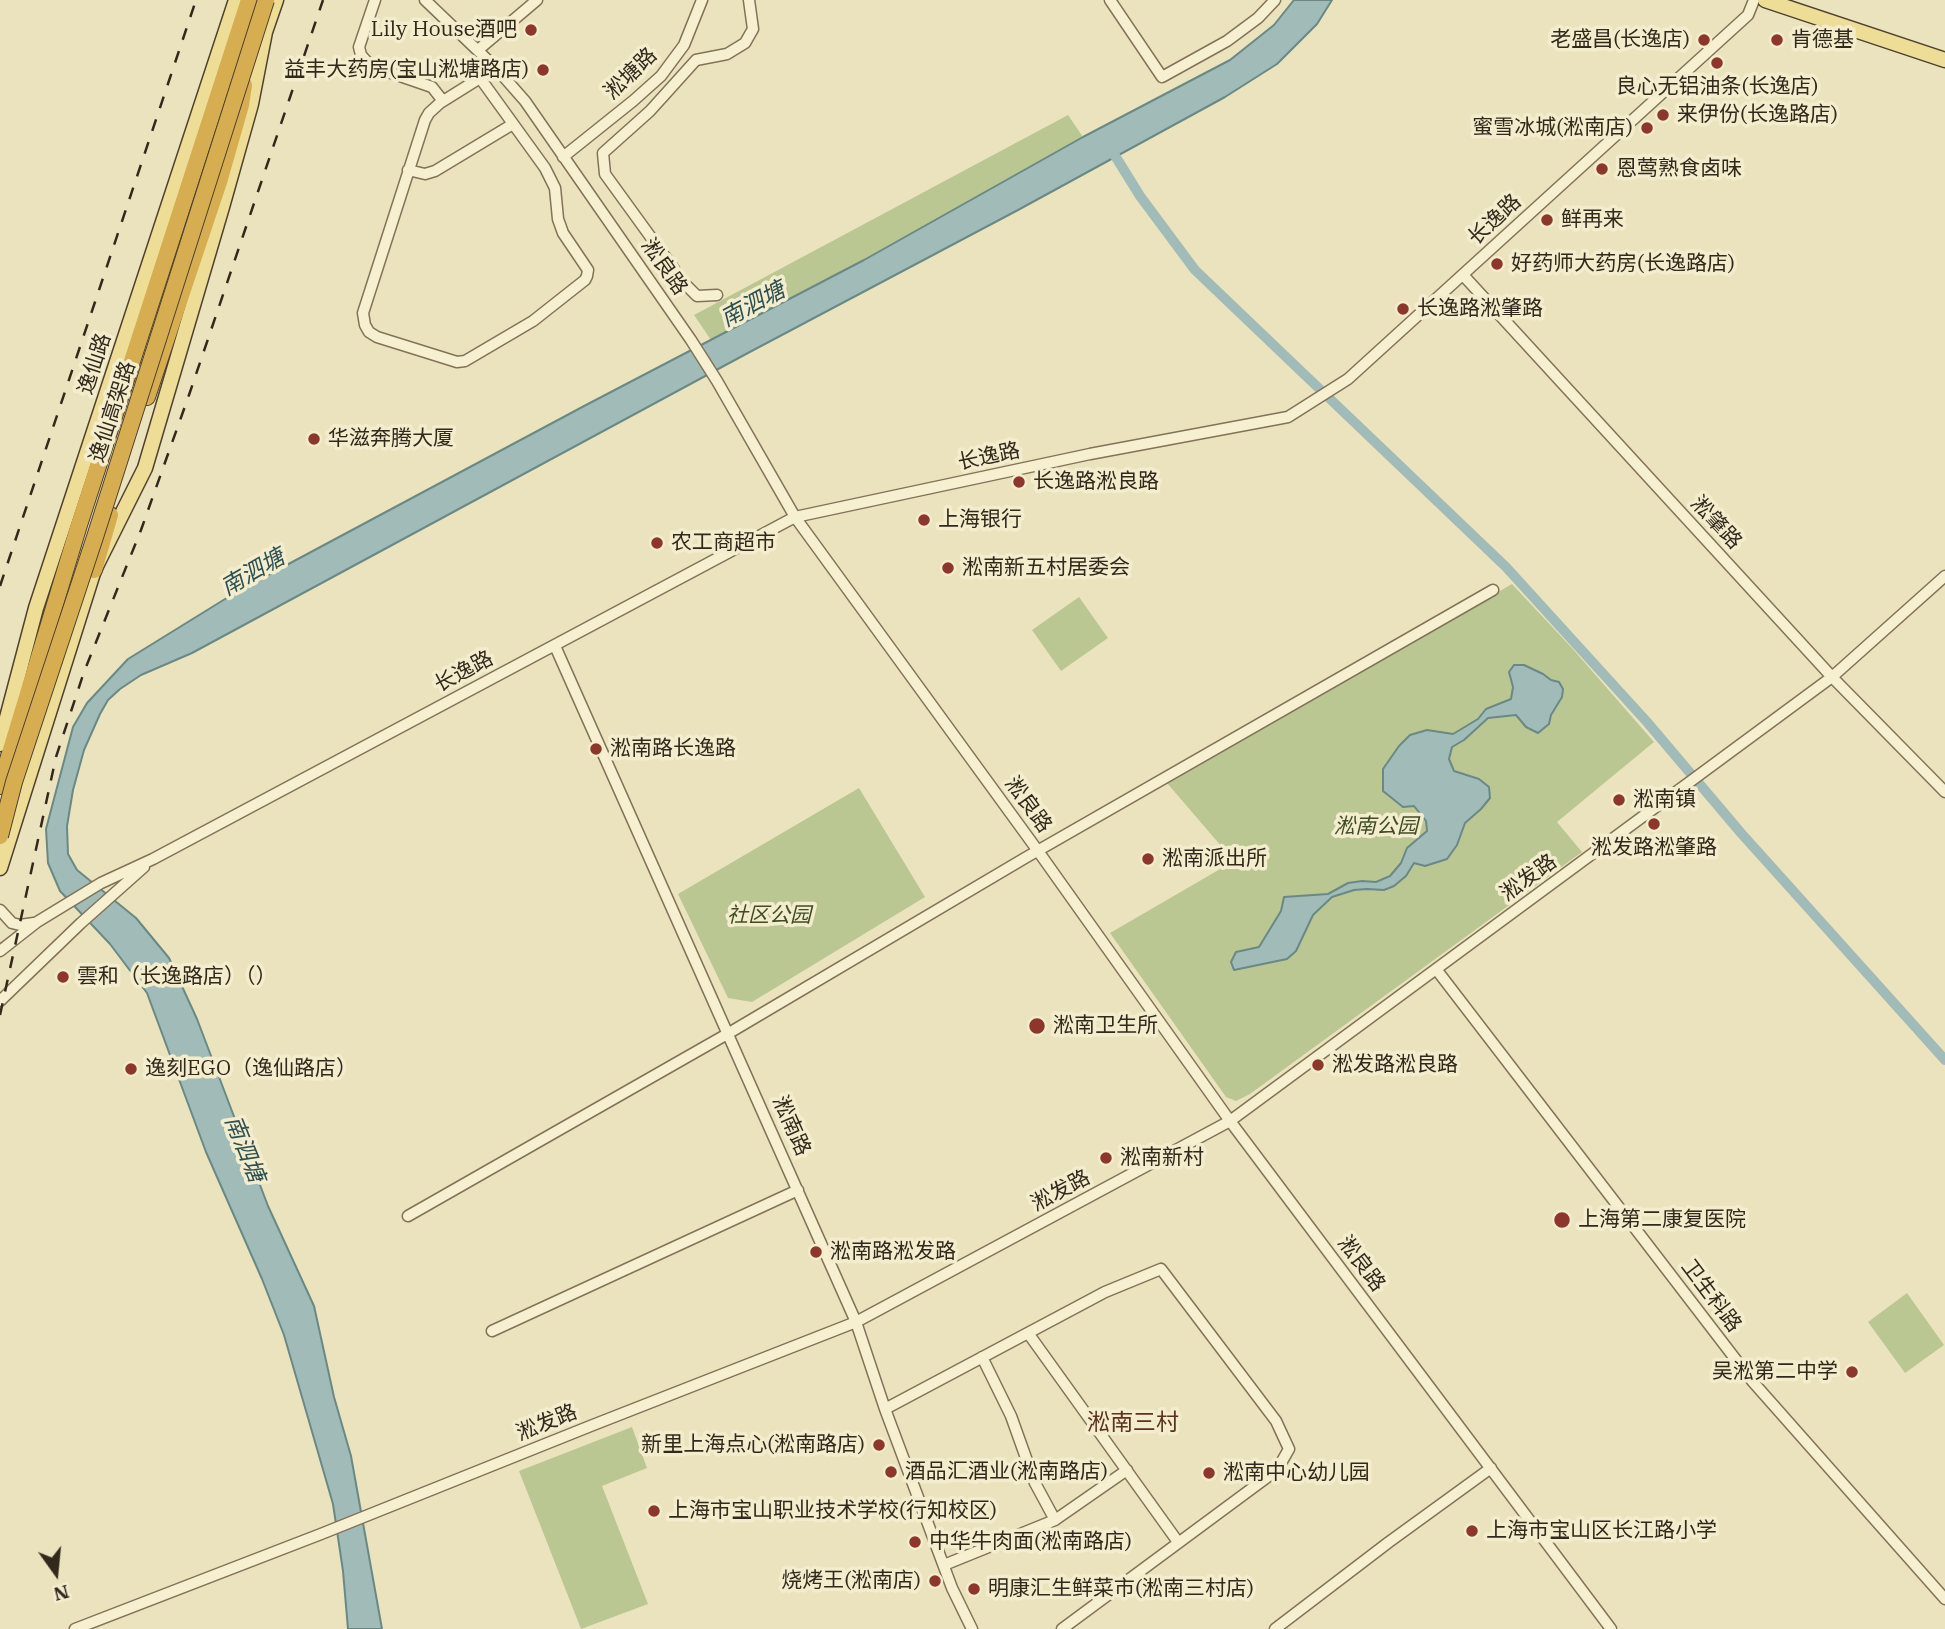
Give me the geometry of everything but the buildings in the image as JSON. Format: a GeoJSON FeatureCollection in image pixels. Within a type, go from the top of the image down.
{"type":"FeatureCollection","features":[{"type":"Feature","properties":{"kind":"highway","name":"逸仙高架路"},"geometry":{"type":"LineString","coordinates":[[0,786],[79,525],[249,0]]}},
{"type":"Feature","properties":{"kind":"highway","name":"逸仙高架路"},"geometry":{"type":"LineString","coordinates":[[0,836],[14,782],[265,0]]}},
{"type":"Feature","properties":{"kind":"highway"},"geometry":{"type":"LineString","coordinates":[[94,570],[120,481],[219,182],[241,105],[247,60]]}},
{"type":"Feature","properties":{"kind":"main road","name":"逸仙路"},"geometry":{"type":"LineString","coordinates":[[0,744],[36,608],[236,0]]}},
{"type":"Feature","properties":{"kind":"main road"},"geometry":{"type":"LineString","coordinates":[[94,570],[107,481],[265,0]]}},
{"type":"Feature","properties":{"kind":"main road"},"geometry":{"type":"LineString","coordinates":[[0,868],[94,570],[145,468],[226,194],[251,104],[265,32],[276,0]]}},
{"type":"Feature","properties":{"kind":"main road"},"geometry":{"type":"LineString","coordinates":[[1765,0],[1795,5],[1945,60]]}},
{"type":"Feature","properties":{"kind":"street"},"geometry":{"type":"LineString","coordinates":[[375,0],[359,47],[361,55],[371,66],[432,87],[443,101]]}},
{"type":"Feature","properties":{"kind":"street","name":"淞良路"},"geometry":{"type":"LineString","coordinates":[[425,0],[496,68],[525,101],[717,380],[795,517],[1230,1121],[1611,1629]]}},
{"type":"Feature","properties":{"kind":"street"},"geometry":{"type":"LineString","coordinates":[[478,50],[537,0]]}},
{"type":"Feature","properties":{"kind":"street","name":"淞塘路"},"geometry":{"type":"LineString","coordinates":[[563,158],[661,76],[684,45],[702,0]]}},
{"type":"Feature","properties":{"kind":"street"},"geometry":{"type":"LineString","coordinates":[[717,295],[697,296],[684,283],[605,174],[603,153],[650,111],[696,60],[726,54],[745,43],[753,29],[749,0]]}},
{"type":"Feature","properties":{"kind":"street"},"geometry":{"type":"LineString","coordinates":[[1110,0],[1162,77],[1227,41],[1258,18],[1275,0]]}},
{"type":"Feature","properties":{"kind":"street","name":"长逸路"},"geometry":{"type":"LineString","coordinates":[[0,951],[37,922],[102,883],[153,859],[795,517],[1090,454],[1288,417],[1348,379],[1748,15],[1754,0]]}},
{"type":"Feature","properties":{"kind":"street"},"geometry":{"type":"LineString","coordinates":[[480,78],[545,168],[555,188],[558,219],[563,233],[587,270],[587,276],[533,321],[461,362],[377,337],[369,332],[363,313],[425,120],[443,101],[496,68]]}},
{"type":"Feature","properties":{"kind":"street"},"geometry":{"type":"LineString","coordinates":[[408,170],[425,174],[435,171],[513,124]]}},
{"type":"Feature","properties":{"kind":"street","name":"淞肇路"},"geometry":{"type":"LineString","coordinates":[[1463,275],[1832,677],[1945,792]]}},
{"type":"Feature","properties":{"kind":"street","name":"淞发路"},"geometry":{"type":"LineString","coordinates":[[75,1629],[856,1322],[1230,1121],[1832,677],[1945,576]]}},
{"type":"Feature","properties":{"kind":"street"},"geometry":{"type":"LineString","coordinates":[[408,1216],[1493,590]]}},
{"type":"Feature","properties":{"kind":"street","name":"淞南路"},"geometry":{"type":"LineString","coordinates":[[555,646],[856,1322],[885,1409],[944,1566],[971,1629]]}},
{"type":"Feature","properties":{"kind":"street","name":"长逸路"},"geometry":{"type":"LineString","coordinates":[[0,1001],[153,859]]}},
{"type":"Feature","properties":{"kind":"street"},"geometry":{"type":"LineString","coordinates":[[0,910],[12,923],[20,925],[37,922]]}},
{"type":"Feature","properties":{"kind":"street","name":"卫生科路"},"geometry":{"type":"LineString","coordinates":[[1436,969],[1753,1382],[1945,1599]]}},
{"type":"Feature","properties":{"kind":"street"},"geometry":{"type":"LineString","coordinates":[[492,1331],[798,1190]]}},
{"type":"Feature","properties":{"kind":"street"},"geometry":{"type":"LineString","coordinates":[[885,1409],[1105,1292],[1161,1269],[1276,1421],[1289,1449],[1277,1470],[1062,1629]]}},
{"type":"Feature","properties":{"kind":"street"},"geometry":{"type":"LineString","coordinates":[[1027,1333],[1178,1542]]}},
{"type":"Feature","properties":{"kind":"street"},"geometry":{"type":"LineString","coordinates":[[982,1357],[1012,1416],[1035,1483],[1055,1520]]}},
{"type":"Feature","properties":{"kind":"street"},"geometry":{"type":"LineString","coordinates":[[1275,1629],[1491,1468]]}},
{"type":"Feature","properties":{"kind":"street"},"geometry":{"type":"LineString","coordinates":[[944,1566],[1055,1520],[1127,1470]]}},
{"type":"Feature","properties":{"kind":"green space"},"geometry":{"type":"Polygon","coordinates":[[[1068,115],[1083,137],[864,260],[711,340],[694,315],[1068,115]]]}},
{"type":"Feature","properties":{"kind":"green space","name":"淞南公园"},"geometry":{"type":"Polygon","coordinates":[[[1512,584],[1654,742],[1557,822],[1582,852],[1250,1094],[1236,1101],[1226,1097],[1110,933],[1234,861],[1167,783],[1512,584]]]}},
{"type":"Feature","properties":{"kind":"green space"},"geometry":{"type":"Polygon","coordinates":[[[1079,597],[1108,638],[1061,671],[1032,630],[1079,597]]]}},
{"type":"Feature","properties":{"kind":"green space","name":"社区公园"},"geometry":{"type":"Polygon","coordinates":[[[859,788],[925,897],[752,1002],[728,998],[678,894],[859,788]]]}},
{"type":"Feature","properties":{"kind":"green space"},"geometry":{"type":"Polygon","coordinates":[[[1907,1293],[1944,1345],[1905,1373],[1868,1322],[1907,1293]]]}},
{"type":"Feature","properties":{"kind":"green space"},"geometry":{"type":"Polygon","coordinates":[[[632,1427],[647,1468],[602,1486],[648,1604],[581,1629],[519,1471],[632,1427]]]}},
{"type":"Feature","properties":{"kind":"water","name":"南泗塘"},"geometry":{"type":"Polygon","coordinates":[[[1294,0],[1332,0],[1317,24],[1277,64],[1225,97],[192,653],[141,675],[108,700],[84,750],[73,790],[67,826],[68,854],[77,870],[136,918],[169,958],[197,1019],[268,1206],[314,1306],[334,1397],[351,1456],[382,1629],[348,1629],[333,1504],[284,1335],[206,1152],[147,993],[110,944],[60,891],[48,863],[46,829],[73,727],[87,703],[128,659],[238,591],[864,260],[1083,137],[1230,60],[1274,25],[1294,0]]]}},
{"type":"Feature","properties":{"kind":"water"},"geometry":{"type":"Polygon","coordinates":[[[1514,665],[1524,665],[1559,682],[1563,689],[1562,697],[1551,715],[1549,724],[1538,733],[1526,727],[1516,715],[1488,718],[1452,747],[1449,759],[1454,771],[1479,779],[1489,787],[1490,798],[1465,823],[1457,845],[1447,859],[1425,866],[1414,863],[1406,876],[1384,890],[1354,890],[1332,897],[1313,915],[1296,951],[1287,959],[1234,970],[1231,962],[1236,952],[1259,947],[1281,911],[1284,897],[1328,894],[1348,883],[1376,882],[1390,876],[1401,863],[1407,848],[1427,831],[1426,821],[1414,806],[1403,807],[1383,791],[1383,769],[1410,735],[1427,730],[1453,734],[1478,719],[1486,709],[1511,699],[1513,687],[1509,672],[1514,665]]]}},
{"type":"Feature","properties":{"kind":"waterway"},"geometry":{"type":"LineString","coordinates":[[1109,146],[1140,196],[1195,270],[1506,567],[1647,722],[1741,833],[1945,1060]]}},
{"type":"Feature","properties":{"kind":"railway"},"geometry":{"type":"LineString","coordinates":[[0,586],[196,0]]}},
{"type":"Feature","properties":{"kind":"railway"},"geometry":{"type":"LineString","coordinates":[[0,1015],[56,757],[84,672],[141,530],[189,395],[323,0]]}},
{"type":"Feature","properties":{"kind":"place","name":"Lily House酒吧"},"geometry":{"type":"Point","coordinates":[531,30]}},
{"type":"Feature","properties":{"kind":"place","name":"老盛昌(长逸店)"},"geometry":{"type":"Point","coordinates":[1704,40]}},
{"type":"Feature","properties":{"kind":"place","name":"肯德基"},"geometry":{"type":"Point","coordinates":[1777,40]}},
{"type":"Feature","properties":{"kind":"place","name":"良心无铝油条(长逸店)"},"geometry":{"type":"Point","coordinates":[1717,63]}},
{"type":"Feature","properties":{"kind":"place","name":"益丰大药房(宝山淞塘路店)"},"geometry":{"type":"Point","coordinates":[543,70]}},
{"type":"Feature","properties":{"kind":"place","name":"来伊份(长逸路店)"},"geometry":{"type":"Point","coordinates":[1663,115]}},
{"type":"Feature","properties":{"kind":"place","name":"蜜雪冰城(淞南店)"},"geometry":{"type":"Point","coordinates":[1647,128]}},
{"type":"Feature","properties":{"kind":"place","name":"恩莺熟食卤味"},"geometry":{"type":"Point","coordinates":[1602,169]}},
{"type":"Feature","properties":{"kind":"place","name":"鲜再来"},"geometry":{"type":"Point","coordinates":[1547,220]}},
{"type":"Feature","properties":{"kind":"place","name":"好药师大药房(长逸路店)"},"geometry":{"type":"Point","coordinates":[1497,264]}},
{"type":"Feature","properties":{"kind":"place","name":"长逸路淞肇路"},"geometry":{"type":"Point","coordinates":[1403,309]}},
{"type":"Feature","properties":{"kind":"place","name":"华滋奔腾大厦"},"geometry":{"type":"Point","coordinates":[314,439]}},
{"type":"Feature","properties":{"kind":"place","name":"长逸路淞良路"},"geometry":{"type":"Point","coordinates":[1019,482]}},
{"type":"Feature","properties":{"kind":"place","name":"上海银行"},"geometry":{"type":"Point","coordinates":[924,520]}},
{"type":"Feature","properties":{"kind":"place","name":"农工商超市"},"geometry":{"type":"Point","coordinates":[657,543]}},
{"type":"Feature","properties":{"kind":"place","name":"淞南新五村居委会"},"geometry":{"type":"Point","coordinates":[948,568]}},
{"type":"Feature","properties":{"kind":"place","name":"淞南路长逸路"},"geometry":{"type":"Point","coordinates":[596,749]}},
{"type":"Feature","properties":{"kind":"place","name":"淞南镇"},"geometry":{"type":"Point","coordinates":[1619,800]}},
{"type":"Feature","properties":{"kind":"place","name":"淞发路淞肇路"},"geometry":{"type":"Point","coordinates":[1654,824]}},
{"type":"Feature","properties":{"kind":"place","name":"淞南派出所"},"geometry":{"type":"Point","coordinates":[1148,859]}},
{"type":"Feature","properties":{"kind":"place","name":"雲和（长逸路店）（）"},"geometry":{"type":"Point","coordinates":[63,977]}},
{"type":"Feature","properties":{"kind":"place","name":"淞南卫生所"},"geometry":{"type":"Point","coordinates":[1037,1026]}},
{"type":"Feature","properties":{"kind":"place","name":"淞发路淞良路"},"geometry":{"type":"Point","coordinates":[1318,1065]}},
{"type":"Feature","properties":{"kind":"place","name":"逸刻EGO（逸仙路店）"},"geometry":{"type":"Point","coordinates":[131,1069]}},
{"type":"Feature","properties":{"kind":"place","name":"淞南新村"},"geometry":{"type":"Point","coordinates":[1106,1158]}},
{"type":"Feature","properties":{"kind":"place","name":"上海第二康复医院"},"geometry":{"type":"Point","coordinates":[1562,1220]}},
{"type":"Feature","properties":{"kind":"place","name":"淞南路淞发路"},"geometry":{"type":"Point","coordinates":[816,1252]}},
{"type":"Feature","properties":{"kind":"place","name":"吴淞第二中学"},"geometry":{"type":"Point","coordinates":[1852,1372]}},
{"type":"Feature","properties":{"kind":"place","name":"新里上海点心(淞南路店)"},"geometry":{"type":"Point","coordinates":[879,1445]}},
{"type":"Feature","properties":{"kind":"place","name":"酒品汇酒业(淞南路店)"},"geometry":{"type":"Point","coordinates":[891,1472]}},
{"type":"Feature","properties":{"kind":"place","name":"淞南中心幼儿园"},"geometry":{"type":"Point","coordinates":[1209,1473]}},
{"type":"Feature","properties":{"kind":"place","name":"上海市宝山职业技术学校(行知校区)"},"geometry":{"type":"Point","coordinates":[654,1511]}},
{"type":"Feature","properties":{"kind":"place","name":"上海市宝山区长江路小学"},"geometry":{"type":"Point","coordinates":[1472,1531]}},
{"type":"Feature","properties":{"kind":"place","name":"中华牛肉面(淞南路店)"},"geometry":{"type":"Point","coordinates":[915,1542]}},
{"type":"Feature","properties":{"kind":"place","name":"烧烤王(淞南店)"},"geometry":{"type":"Point","coordinates":[935,1581]}},
{"type":"Feature","properties":{"kind":"place","name":"明康汇生鲜菜市(淞南三村店)"},"geometry":{"type":"Point","coordinates":[974,1589]}},
{"type":"Feature","properties":{"kind":"district","name":"淞南三村"},"geometry":{"type":"Point","coordinates":[1133,1423]}}]}
